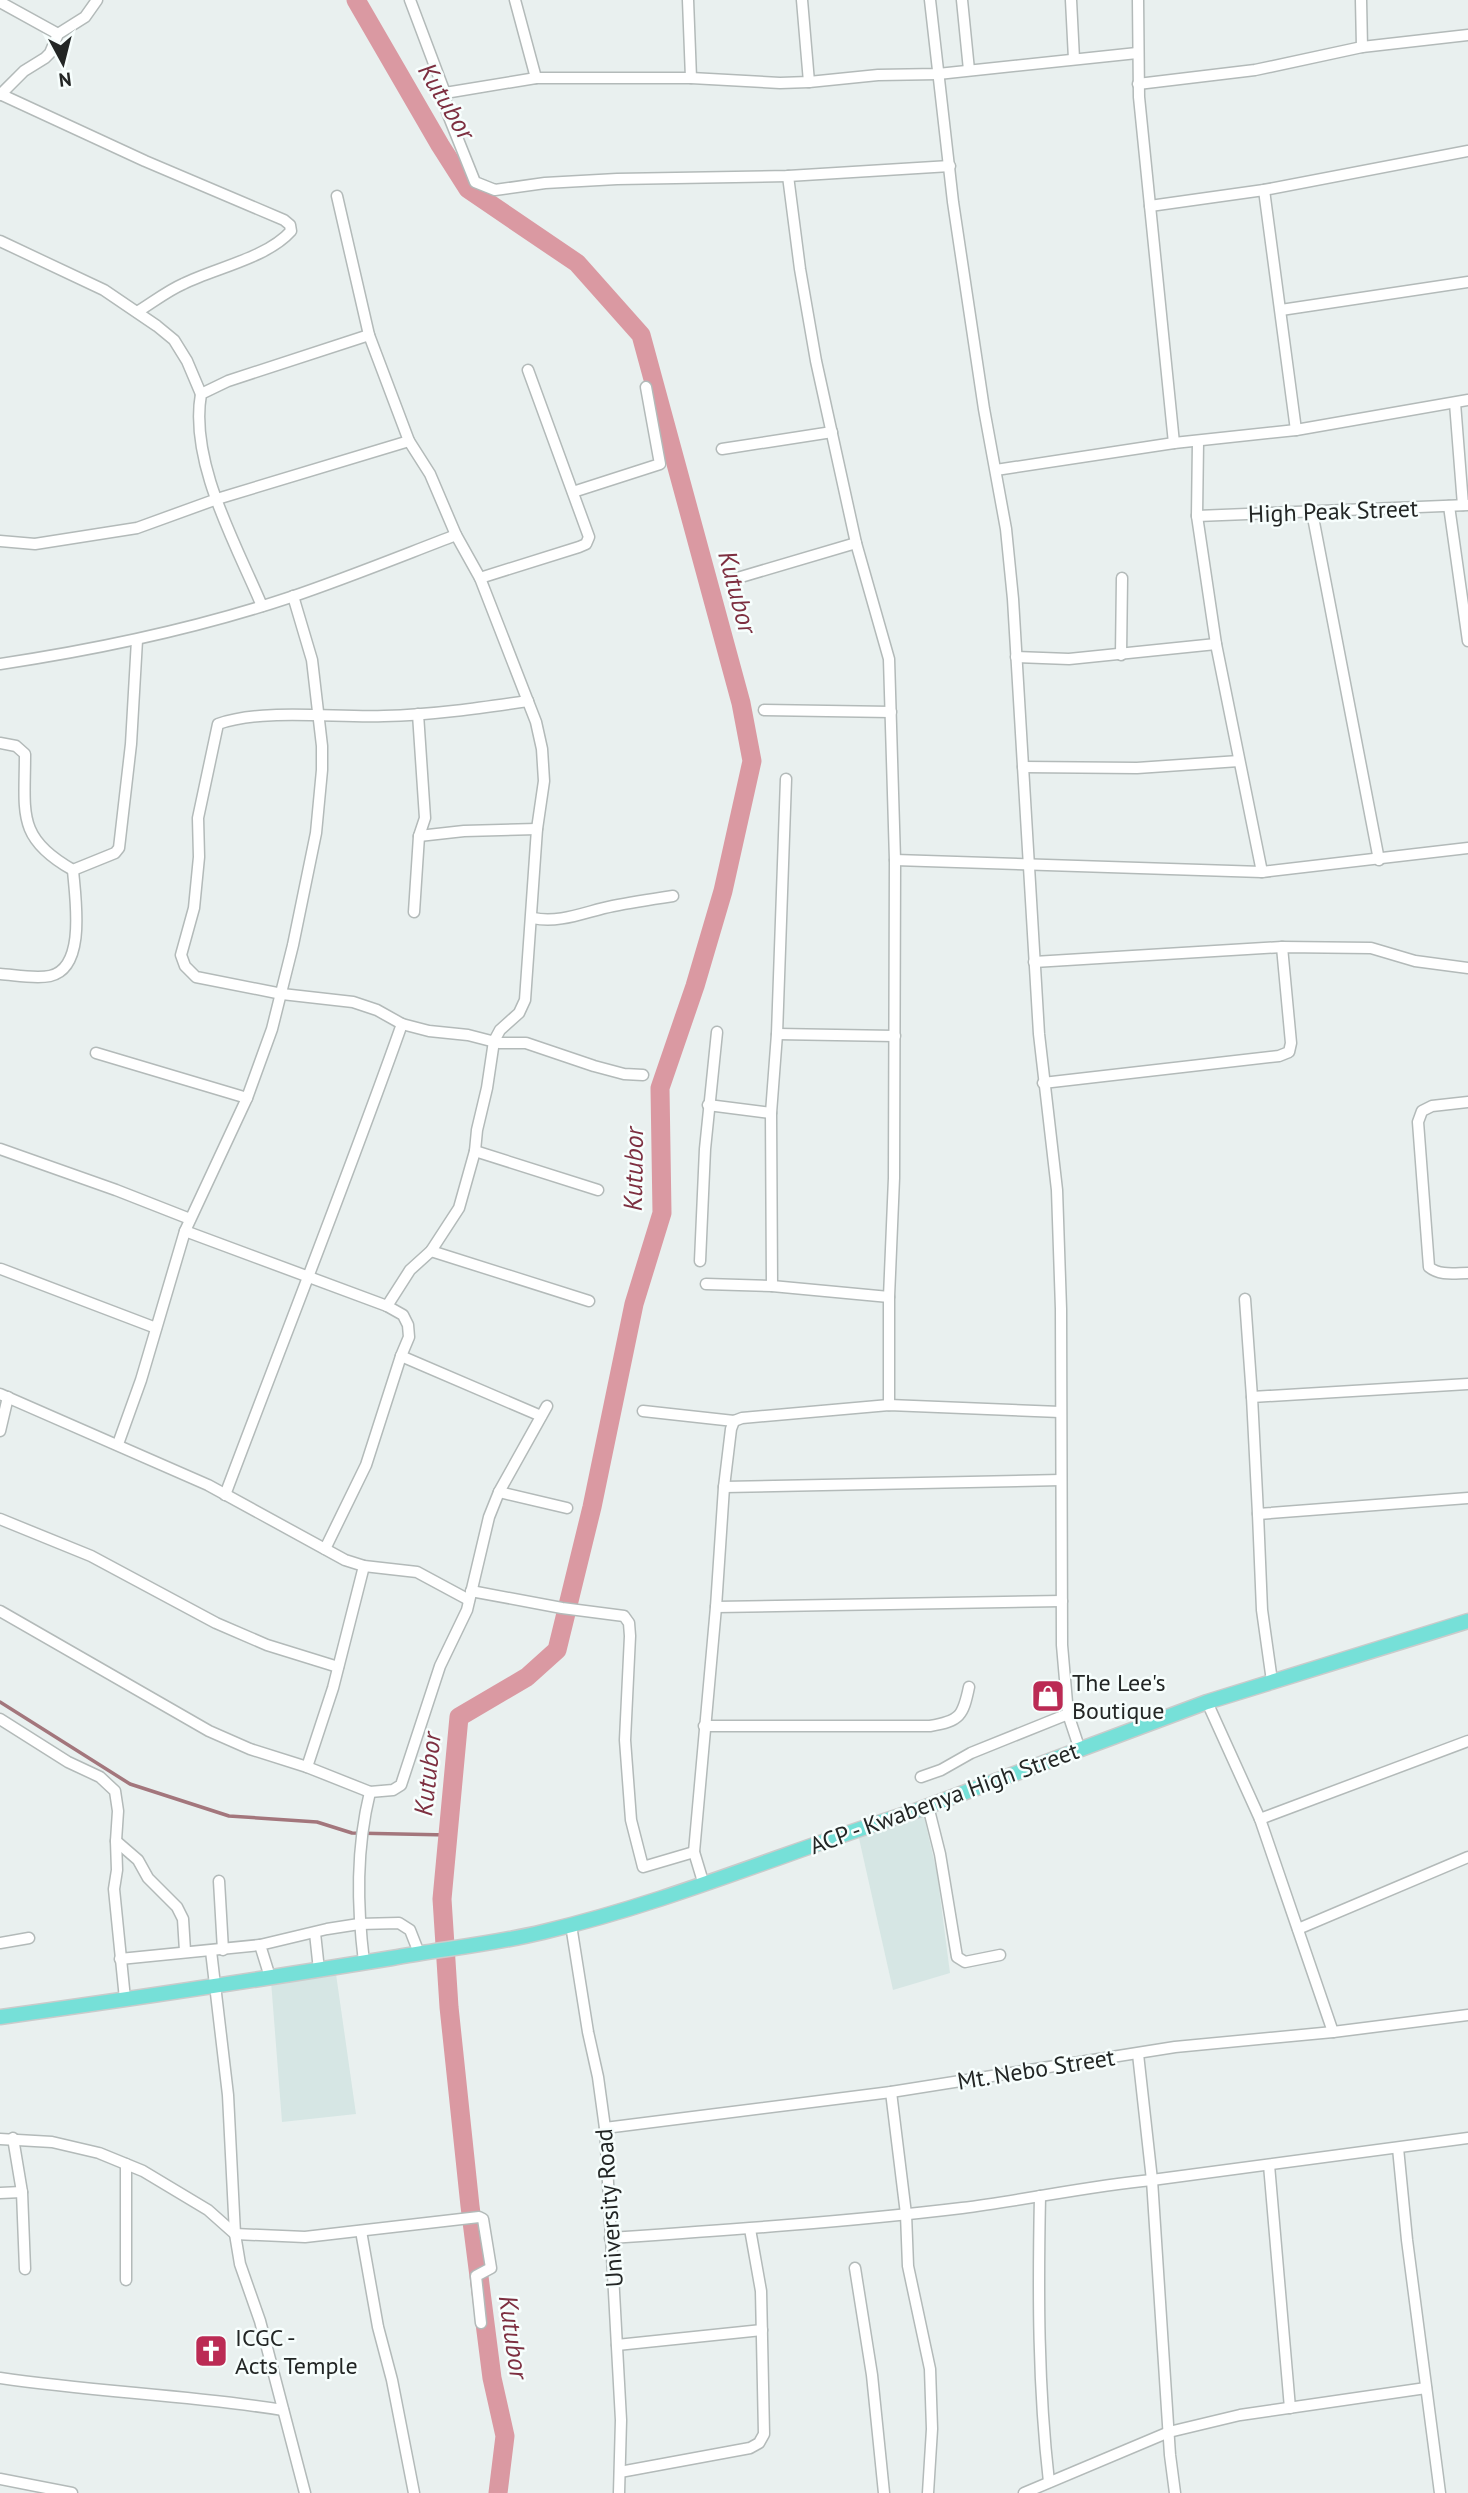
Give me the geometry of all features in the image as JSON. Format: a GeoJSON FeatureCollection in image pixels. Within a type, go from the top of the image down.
{"type":"FeatureCollection","features":[{"type":"Feature","properties":{"kind":"main road","name":"ACP - Kwabenya High Street"},"geometry":{"type":"LineString","coordinates":[[0,2017],[419,1954],[571,1925],[704,1885],[928,1806],[1208,1702],[1468,1621]]}},
{"type":"Feature","properties":{"kind":"street"},"geometry":{"type":"LineString","coordinates":[[97,0],[85,17],[58,34],[50,53],[24,71],[0,95],[284,220],[290,225],[291,231],[258,253],[183,284],[136,312]]}},
{"type":"Feature","properties":{"kind":"street"},"geometry":{"type":"LineString","coordinates":[[410,0],[445,93],[447,112],[475,182],[484,187],[495,190],[545,183],[617,179],[788,176],[950,166]]}},
{"type":"Feature","properties":{"kind":"street"},"geometry":{"type":"LineString","coordinates":[[515,0],[537,78]]}},
{"type":"Feature","properties":{"kind":"street"},"geometry":{"type":"LineString","coordinates":[[688,0],[691,78]]}},
{"type":"Feature","properties":{"kind":"street"},"geometry":{"type":"LineString","coordinates":[[802,0],[809,82]]}},
{"type":"Feature","properties":{"kind":"street"},"geometry":{"type":"LineString","coordinates":[[930,0],[937,74],[984,410],[1006,528],[1043,1083],[1057,1190],[1061,1308],[1062,1646],[1068,1714],[1080,1750]]}},
{"type":"Feature","properties":{"kind":"street"},"geometry":{"type":"LineString","coordinates":[[962,0],[969,70]]}},
{"type":"Feature","properties":{"kind":"street"},"geometry":{"type":"LineString","coordinates":[[1071,0],[1074,59]]}},
{"type":"Feature","properties":{"kind":"street"},"geometry":{"type":"LineString","coordinates":[[1138,0],[1138,84],[1174,443]]}},
{"type":"Feature","properties":{"kind":"street"},"geometry":{"type":"LineString","coordinates":[[1361,0],[1362,47]]}},
{"type":"Feature","properties":{"kind":"street"},"geometry":{"type":"LineString","coordinates":[[0,2],[58,34]]}},
{"type":"Feature","properties":{"kind":"street"},"geometry":{"type":"LineString","coordinates":[[1138,84],[1255,70],[1362,47],[1468,35]]}},
{"type":"Feature","properties":{"kind":"street"},"geometry":{"type":"LineString","coordinates":[[445,93],[537,78],[691,78],[809,82],[878,75],[937,74],[1137,53]]}},
{"type":"Feature","properties":{"kind":"street"},"geometry":{"type":"LineString","coordinates":[[1150,206],[1264,190],[1468,151]]}},
{"type":"Feature","properties":{"kind":"street"},"geometry":{"type":"LineString","coordinates":[[788,176],[816,361],[856,542],[888,659],[895,860],[894,1178],[889,1297],[889,1405]]}},
{"type":"Feature","properties":{"kind":"street"},"geometry":{"type":"LineString","coordinates":[[1264,190],[1296,429]]}},
{"type":"Feature","properties":{"kind":"street"},"geometry":{"type":"LineString","coordinates":[[337,196],[369,335],[409,441],[430,474],[456,535],[480,578],[536,722],[543,770],[525,1000],[519,1013],[500,1030],[494,1041],[475,1151],[459,1208],[431,1251],[410,1270],[387,1306]]}},
{"type":"Feature","properties":{"kind":"street"},"geometry":{"type":"LineString","coordinates":[[0,241],[104,290],[174,340],[187,361],[201,394],[198,411],[200,437],[208,473],[262,606]]}},
{"type":"Feature","properties":{"kind":"street"},"geometry":{"type":"LineString","coordinates":[[1281,310],[1468,282]]}},
{"type":"Feature","properties":{"kind":"street"},"geometry":{"type":"LineString","coordinates":[[201,394],[228,381],[369,335]]}},
{"type":"Feature","properties":{"kind":"street"},"geometry":{"type":"LineString","coordinates":[[480,578],[586,544],[589,537],[528,370]]}},
{"type":"Feature","properties":{"kind":"street"},"geometry":{"type":"LineString","coordinates":[[573,492],[660,464],[646,387]]}},
{"type":"Feature","properties":{"kind":"street"},"geometry":{"type":"LineString","coordinates":[[996,470],[1174,443],[1296,429],[1468,400]]}},
{"type":"Feature","properties":{"kind":"street"},"geometry":{"type":"LineString","coordinates":[[1455,402],[1466,505]]}},
{"type":"Feature","properties":{"kind":"street"},"geometry":{"type":"LineString","coordinates":[[722,449],[832,432]]}},
{"type":"Feature","properties":{"kind":"street"},"geometry":{"type":"LineString","coordinates":[[0,541],[34,544],[137,528],[217,499],[409,441]]}},
{"type":"Feature","properties":{"kind":"street"},"geometry":{"type":"LineString","coordinates":[[1198,442],[1197,516],[1216,644],[1262,872]]}},
{"type":"Feature","properties":{"kind":"street","name":"High Peak Street"},"geometry":{"type":"LineString","coordinates":[[1197,516],[1466,505]]}},
{"type":"Feature","properties":{"kind":"street"},"geometry":{"type":"LineString","coordinates":[[1449,506],[1468,641]]}},
{"type":"Feature","properties":{"kind":"street"},"geometry":{"type":"LineString","coordinates":[[1312,512],[1378,860]]}},
{"type":"Feature","properties":{"kind":"street"},"geometry":{"type":"LineString","coordinates":[[0,664],[137,640],[262,606],[456,535]]}},
{"type":"Feature","properties":{"kind":"street"},"geometry":{"type":"LineString","coordinates":[[734,579],[856,542]]}},
{"type":"Feature","properties":{"kind":"street"},"geometry":{"type":"LineString","coordinates":[[1121,655],[1122,578]]}},
{"type":"Feature","properties":{"kind":"street"},"geometry":{"type":"LineString","coordinates":[[118,1444],[141,1380],[185,1231],[247,1098],[282,994],[316,832],[322,746],[312,660],[293,596]]}},
{"type":"Feature","properties":{"kind":"street"},"geometry":{"type":"LineString","coordinates":[[0,743],[16,746],[25,754],[28,828],[36,843],[53,859],[73,870],[111,856],[120,848],[131,744],[137,640]]}},
{"type":"Feature","properties":{"kind":"street"},"geometry":{"type":"LineString","coordinates":[[1016,657],[1069,659],[1216,644]]}},
{"type":"Feature","properties":{"kind":"street"},"geometry":{"type":"LineString","coordinates":[[528,701],[418,713],[317,717],[281,715],[230,720],[218,724],[198,818],[199,857],[194,908],[181,955],[185,966],[196,977],[282,994],[353,1002],[377,1010],[401,1024],[429,1031],[535,1045],[594,1066],[643,1076]]}},
{"type":"Feature","properties":{"kind":"street"},"geometry":{"type":"LineString","coordinates":[[764,710],[891,712]]}},
{"type":"Feature","properties":{"kind":"street"},"geometry":{"type":"LineString","coordinates":[[414,912],[419,836],[425,818],[418,713]]}},
{"type":"Feature","properties":{"kind":"street"},"geometry":{"type":"LineString","coordinates":[[1023,767],[1137,768],[1239,761]]}},
{"type":"Feature","properties":{"kind":"street"},"geometry":{"type":"LineString","coordinates":[[772,1286],[771,1112],[777,1034],[786,779]]}},
{"type":"Feature","properties":{"kind":"street"},"geometry":{"type":"LineString","coordinates":[[419,836],[464,831],[537,829]]}},
{"type":"Feature","properties":{"kind":"street"},"geometry":{"type":"LineString","coordinates":[[895,860],[1262,872],[1468,848]]}},
{"type":"Feature","properties":{"kind":"street"},"geometry":{"type":"LineString","coordinates":[[0,974],[50,976],[65,968],[75,942],[77,918],[73,870]]}},
{"type":"Feature","properties":{"kind":"street"},"geometry":{"type":"LineString","coordinates":[[533,918],[562,918],[673,896]]}},
{"type":"Feature","properties":{"kind":"street"},"geometry":{"type":"LineString","coordinates":[[1034,962],[1282,947],[1371,948],[1415,961],[1468,968]]}},
{"type":"Feature","properties":{"kind":"street"},"geometry":{"type":"LineString","coordinates":[[1043,1083],[1279,1056],[1289,1052],[1292,1043],[1282,947]]}},
{"type":"Feature","properties":{"kind":"street"},"geometry":{"type":"LineString","coordinates":[[225,1495],[348,1176],[401,1024]]}},
{"type":"Feature","properties":{"kind":"street"},"geometry":{"type":"LineString","coordinates":[[700,1261],[708,1105],[717,1032]]}},
{"type":"Feature","properties":{"kind":"street"},"geometry":{"type":"LineString","coordinates":[[777,1034],[895,1037]]}},
{"type":"Feature","properties":{"kind":"street"},"geometry":{"type":"LineString","coordinates":[[96,1054],[247,1098]]}},
{"type":"Feature","properties":{"kind":"street"},"geometry":{"type":"LineString","coordinates":[[1468,1101],[1432,1106],[1422,1111],[1418,1122],[1429,1267],[1435,1272],[1468,1273]]}},
{"type":"Feature","properties":{"kind":"street"},"geometry":{"type":"LineString","coordinates":[[708,1105],[771,1112]]}},
{"type":"Feature","properties":{"kind":"street"},"geometry":{"type":"LineString","coordinates":[[0,1149],[190,1219]]}},
{"type":"Feature","properties":{"kind":"street"},"geometry":{"type":"LineString","coordinates":[[475,1151],[598,1189]]}},
{"type":"Feature","properties":{"kind":"street"},"geometry":{"type":"LineString","coordinates":[[185,1231],[387,1306],[403,1315],[408,1325],[409,1337],[366,1465],[325,1549]]}},
{"type":"Feature","properties":{"kind":"street"},"geometry":{"type":"LineString","coordinates":[[431,1251],[589,1301]]}},
{"type":"Feature","properties":{"kind":"street"},"geometry":{"type":"LineString","coordinates":[[1,1269],[156,1328]]}},
{"type":"Feature","properties":{"kind":"street"},"geometry":{"type":"LineString","coordinates":[[706,1284],[772,1286],[889,1297]]}},
{"type":"Feature","properties":{"kind":"street"},"geometry":{"type":"LineString","coordinates":[[1245,1299],[1262,1610],[1272,1681]]}},
{"type":"Feature","properties":{"kind":"street"},"geometry":{"type":"LineString","coordinates":[[0,1611],[209,1731],[250,1749],[307,1767],[370,1792],[393,1790],[401,1785],[440,1666],[467,1610],[489,1517],[499,1492],[544,1411],[401,1356]]}},
{"type":"Feature","properties":{"kind":"street"},"geometry":{"type":"LineString","coordinates":[[1252,1397],[1468,1384]]}},
{"type":"Feature","properties":{"kind":"street"},"geometry":{"type":"LineString","coordinates":[[0,1431],[4,1396],[118,1444],[225,1495],[345,1560],[364,1566],[416,1572],[470,1595],[624,1616],[629,1623],[630,1636],[625,1740],[631,1819],[643,1867],[694,1852]]}},
{"type":"Feature","properties":{"kind":"street"},"geometry":{"type":"LineString","coordinates":[[643,1411],[734,1421],[742,1418],[889,1405],[1060,1412]]}},
{"type":"Feature","properties":{"kind":"street"},"geometry":{"type":"LineString","coordinates":[[704,1885],[694,1852],[724,1487],[734,1421]]}},
{"type":"Feature","properties":{"kind":"street"},"geometry":{"type":"LineString","coordinates":[[724,1487],[1061,1480]]}},
{"type":"Feature","properties":{"kind":"street"},"geometry":{"type":"LineString","coordinates":[[499,1492],[567,1508]]}},
{"type":"Feature","properties":{"kind":"street"},"geometry":{"type":"LineString","coordinates":[[1258,1514],[1468,1499]]}},
{"type":"Feature","properties":{"kind":"street"},"geometry":{"type":"LineString","coordinates":[[0,1519],[91,1556],[216,1623],[267,1644],[338,1667]]}},
{"type":"Feature","properties":{"kind":"street"},"geometry":{"type":"LineString","coordinates":[[307,1767],[338,1667],[364,1566]]}},
{"type":"Feature","properties":{"kind":"street"},"geometry":{"type":"LineString","coordinates":[[716,1606],[1062,1601]]}},
{"type":"Feature","properties":{"kind":"street"},"geometry":{"type":"LineString","coordinates":[[704,1727],[930,1726],[955,1720],[961,1715],[969,1687]]}},
{"type":"Feature","properties":{"kind":"street"},"geometry":{"type":"LineString","coordinates":[[1208,1702],[1260,1819],[1333,2032]]}},
{"type":"Feature","properties":{"kind":"street"},"geometry":{"type":"LineString","coordinates":[[921,1777],[941,1770],[971,1753],[1068,1714]]}},
{"type":"Feature","properties":{"kind":"street"},"geometry":{"type":"LineString","coordinates":[[0,1718],[68,1762],[110,1785],[117,1800],[117,1870],[114,1889],[125,1999]]}},
{"type":"Feature","properties":{"kind":"street"},"geometry":{"type":"LineString","coordinates":[[1260,1819],[1468,1741]]}},
{"type":"Feature","properties":{"kind":"street"},"geometry":{"type":"LineString","coordinates":[[364,1962],[358,1885],[362,1824],[370,1792]]}},
{"type":"Feature","properties":{"kind":"street"},"geometry":{"type":"LineString","coordinates":[[928,1806],[940,1854],[957,1957],[965,1962],[1000,1955]]}},
{"type":"Feature","properties":{"kind":"street"},"geometry":{"type":"LineString","coordinates":[[116,1841],[138,1860],[148,1878],[164,1897],[177,1907],[183,1919],[186,1951]]}},
{"type":"Feature","properties":{"kind":"street"},"geometry":{"type":"LineString","coordinates":[[1298,1929],[1468,1857]]}},
{"type":"Feature","properties":{"kind":"street"},"geometry":{"type":"LineString","coordinates":[[219,1881],[223,1950]]}},
{"type":"Feature","properties":{"kind":"street"},"geometry":{"type":"LineString","coordinates":[[120,1959],[186,1951],[223,1950],[359,1924],[399,1923],[410,1930],[419,1954]]}},
{"type":"Feature","properties":{"kind":"street","name":"University Road"},"geometry":{"type":"LineString","coordinates":[[571,1925],[605,2128],[621,2420],[619,2493]]}},
{"type":"Feature","properties":{"kind":"street"},"geometry":{"type":"LineString","coordinates":[[315,1933],[319,1970]]}},
{"type":"Feature","properties":{"kind":"street"},"geometry":{"type":"LineString","coordinates":[[0,1942],[29,1938]]}},
{"type":"Feature","properties":{"kind":"street"},"geometry":{"type":"LineString","coordinates":[[260,1945],[270,1977]]}},
{"type":"Feature","properties":{"kind":"street"},"geometry":{"type":"LineString","coordinates":[[211,1951],[228,2095],[235,2234],[240,2264],[260,2321],[305,2493]]}},
{"type":"Feature","properties":{"kind":"street","name":"Mt. Nebo Street"},"geometry":{"type":"LineString","coordinates":[[605,2128],[891,2092],[1175,2047],[1333,2032],[1468,2015]]}},
{"type":"Feature","properties":{"kind":"street"},"geometry":{"type":"LineString","coordinates":[[1138,2054],[1152,2180],[1175,2493]]}},
{"type":"Feature","properties":{"kind":"street"},"geometry":{"type":"LineString","coordinates":[[891,2092],[906,2214],[908,2266],[930,2369],[932,2429],[928,2493]]}},
{"type":"Feature","properties":{"kind":"street"},"geometry":{"type":"LineString","coordinates":[[0,2138],[52,2142],[99,2153],[126,2164],[199,2204],[235,2234],[305,2236],[473,2217],[483,2219],[491,2268],[476,2276],[481,2323]]}},
{"type":"Feature","properties":{"kind":"street"},"geometry":{"type":"LineString","coordinates":[[13,2138],[22,2192],[25,2269]]}},
{"type":"Feature","properties":{"kind":"street"},"geometry":{"type":"LineString","coordinates":[[610,2238],[750,2229],[906,2214],[1103,2185],[1468,2138]]}},
{"type":"Feature","properties":{"kind":"street"},"geometry":{"type":"LineString","coordinates":[[1398,2148],[1440,2493]]}},
{"type":"Feature","properties":{"kind":"street"},"geometry":{"type":"LineString","coordinates":[[126,2164],[126,2280]]}},
{"type":"Feature","properties":{"kind":"street"},"geometry":{"type":"LineString","coordinates":[[1269,2165],[1290,2408]]}},
{"type":"Feature","properties":{"kind":"street"},"geometry":{"type":"LineString","coordinates":[[0,2193],[22,2192]]}},
{"type":"Feature","properties":{"kind":"street"},"geometry":{"type":"LineString","coordinates":[[1040,2196],[1038,2287],[1041,2415],[1049,2482]]}},
{"type":"Feature","properties":{"kind":"street"},"geometry":{"type":"LineString","coordinates":[[620,2472],[750,2448],[760,2443],[764,2434],[761,2291],[750,2229]]}},
{"type":"Feature","properties":{"kind":"street"},"geometry":{"type":"LineString","coordinates":[[361,2231],[378,2327],[414,2493]]}},
{"type":"Feature","properties":{"kind":"street"},"geometry":{"type":"LineString","coordinates":[[856,2268],[872,2375],[884,2493]]}},
{"type":"Feature","properties":{"kind":"street"},"geometry":{"type":"LineString","coordinates":[[617,2345],[762,2330]]}},
{"type":"Feature","properties":{"kind":"street"},"geometry":{"type":"LineString","coordinates":[[0,2378],[106,2392],[237,2402],[284,2410]]}},
{"type":"Feature","properties":{"kind":"street"},"geometry":{"type":"LineString","coordinates":[[1024,2493],[1169,2432],[1240,2415],[1426,2388]]}},
{"type":"Feature","properties":{"kind":"street"},"geometry":{"type":"LineString","coordinates":[[0,2479],[72,2493]]}},
{"type":"Feature","properties":{"kind":"shaded area"},"geometry":{"type":"Polygon","coordinates":[[[923,1812],[937,1873],[950,1973],[893,1990],[858,1834],[923,1812]]]}},
{"type":"Feature","properties":{"kind":"shaded area"},"geometry":{"type":"Polygon","coordinates":[[[336,1974],[356,2114],[282,2122],[271,1981],[336,1974]]]}},
{"type":"Feature","properties":{"kind":"waterway","name":"Kutubor"},"geometry":{"type":"LineString","coordinates":[[356,0],[468,189],[577,263],[641,335],[741,703],[752,761],[723,891],[695,986],[660,1088],[662,1213],[634,1304],[592,1507],[557,1650],[527,1677],[459,1717],[442,1899],[449,2007],[470,2206],[492,2378],[505,2436],[498,2493]]}},
{"type":"Feature","properties":{"kind":"waterway"},"geometry":{"type":"LineString","coordinates":[[0,1702],[130,1784],[229,1816],[317,1822],[352,1833],[448,1835]]}},
{"type":"Feature","properties":{"kind":"place","name":"The Lee's Boutique"},"geometry":{"type":"Point","coordinates":[1048,1696]}},
{"type":"Feature","properties":{"kind":"place","name":"ICGC - Acts Temple"},"geometry":{"type":"Point","coordinates":[211,2351]}}]}
